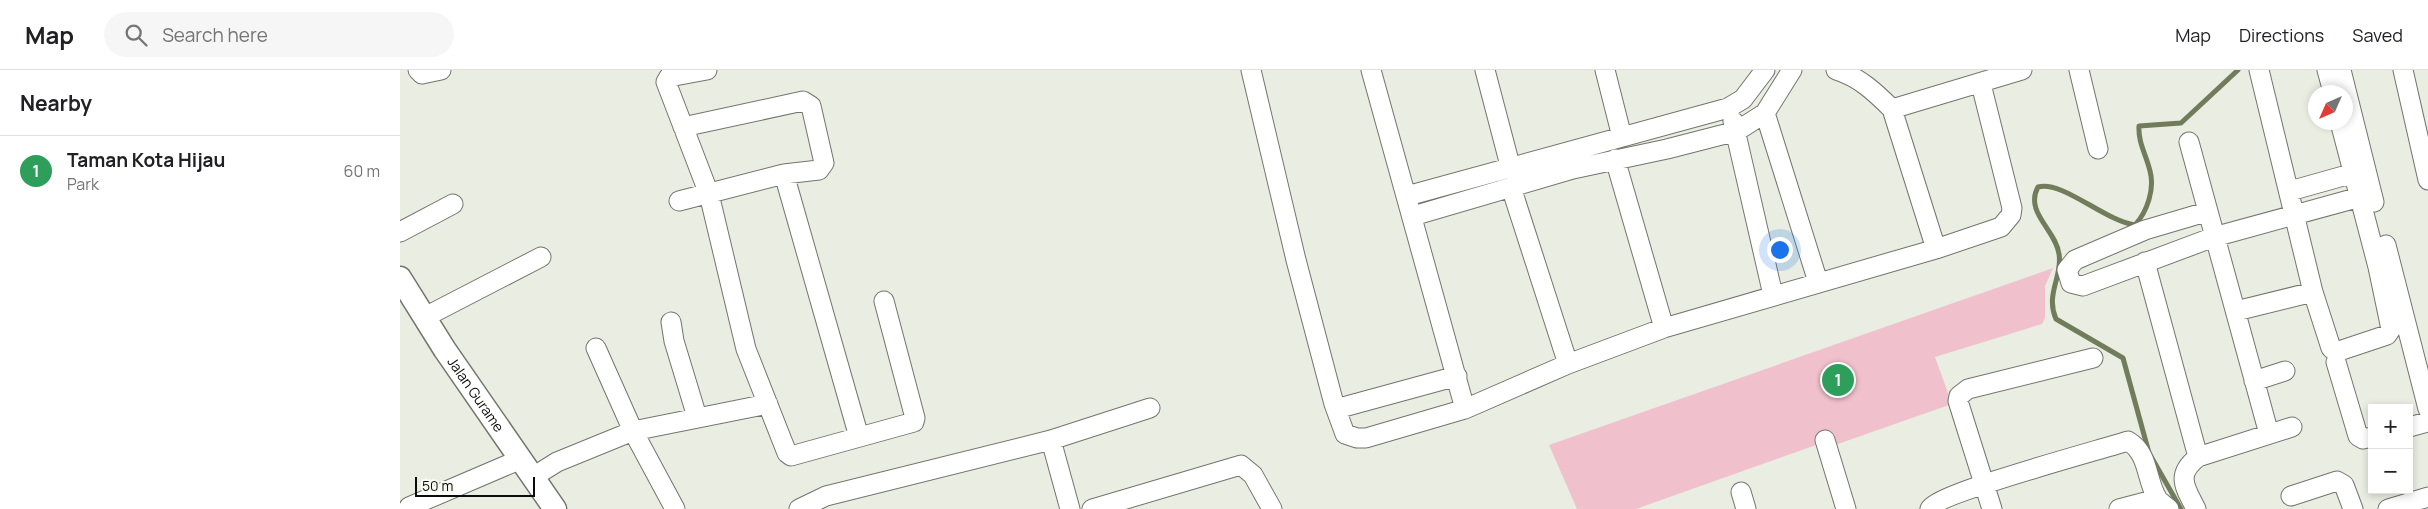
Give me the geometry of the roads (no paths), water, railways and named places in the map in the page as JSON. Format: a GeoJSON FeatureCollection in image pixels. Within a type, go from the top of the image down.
{"type":"FeatureCollection","features":[{"type":"Feature","properties":{"kind":"street"},"geometry":{"type":"LineString","coordinates":[[418,70],[422,74],[441,70]]}},
{"type":"Feature","properties":{"kind":"street"},"geometry":{"type":"LineString","coordinates":[[707,70],[666,79],[709,194],[746,349],[787,453],[791,456],[911,424],[915,418],[884,300]]}},
{"type":"Feature","properties":{"kind":"street"},"geometry":{"type":"LineString","coordinates":[[1252,70],[1296,260],[1336,410],[1345,434],[1357,438],[1366,438],[1465,409],[1568,364],[1664,328],[1936,249],[2001,227],[2011,215],[2012,208],[1981,84]]}},
{"type":"Feature","properties":{"kind":"street"},"geometry":{"type":"LineString","coordinates":[[1371,70],[1465,409]]}},
{"type":"Feature","properties":{"kind":"street"},"geometry":{"type":"LineString","coordinates":[[1485,70],[1512,178],[1568,364]]}},
{"type":"Feature","properties":{"kind":"street"},"geometry":{"type":"LineString","coordinates":[[1605,70],[1622,137]]}},
{"type":"Feature","properties":{"kind":"street"},"geometry":{"type":"LineString","coordinates":[[1413,216],[1512,178],[1571,161],[1622,137],[1688,121],[1728,108],[1743,99],[1765,70]]}},
{"type":"Feature","properties":{"kind":"street"},"geometry":{"type":"LineString","coordinates":[[1571,161],[1614,159],[1667,149],[1737,131],[1765,113],[1792,70]]}},
{"type":"Feature","properties":{"kind":"street"},"geometry":{"type":"LineString","coordinates":[[1836,70],[1860,80],[1875,91],[1892,109],[1936,249]]}},
{"type":"Feature","properties":{"kind":"street"},"geometry":{"type":"LineString","coordinates":[[1892,109],[1981,84],[2022,70]]}},
{"type":"Feature","properties":{"kind":"street"},"geometry":{"type":"LineString","coordinates":[[2259,70],[2290,191],[2313,292],[2334,352],[2387,334],[2390,331],[2378,267],[2342,130]]}},
{"type":"Feature","properties":{"kind":"street"},"geometry":{"type":"LineString","coordinates":[[2327,70],[2331,85]]}},
{"type":"Feature","properties":{"kind":"street"},"geometry":{"type":"LineString","coordinates":[[2341,70],[2428,409]]}},
{"type":"Feature","properties":{"kind":"street"},"geometry":{"type":"LineString","coordinates":[[2403,70],[2423,136],[2427,169]]}},
{"type":"Feature","properties":{"kind":"street"},"geometry":{"type":"LineString","coordinates":[[2086,72],[2098,149]]}},
{"type":"Feature","properties":{"kind":"street"},"geometry":{"type":"LineString","coordinates":[[679,201],[784,174],[819,170],[824,163],[811,106],[808,102],[803,101],[683,127]]}},
{"type":"Feature","properties":{"kind":"street"},"geometry":{"type":"LineString","coordinates":[[1728,108],[1737,131],[1772,296]]}},
{"type":"Feature","properties":{"kind":"street"},"geometry":{"type":"LineString","coordinates":[[1765,113],[1818,282]]}},
{"type":"Feature","properties":{"kind":"street"},"geometry":{"type":"LineString","coordinates":[[2189,142],[2206,212],[2236,311],[2269,434]]}},
{"type":"Feature","properties":{"kind":"street"},"geometry":{"type":"LineString","coordinates":[[1614,159],[1664,328]]}},
{"type":"Feature","properties":{"kind":"street"},"geometry":{"type":"LineString","coordinates":[[2290,191],[2354,173]]}},
{"type":"Feature","properties":{"kind":"street"},"geometry":{"type":"LineString","coordinates":[[784,174],[859,437]]}},
{"type":"Feature","properties":{"kind":"street"},"geometry":{"type":"LineString","coordinates":[[1407,196],[1512,178]]}},
{"type":"Feature","properties":{"kind":"street"},"geometry":{"type":"LineString","coordinates":[[2206,212],[2145,230],[2090,252],[2071,262],[2067,270],[2071,283],[2083,286],[2214,237],[2360,197]]}},
{"type":"Feature","properties":{"kind":"street"},"geometry":{"type":"LineString","coordinates":[[400,232],[453,204]]}},
{"type":"Feature","properties":{"kind":"street"},"geometry":{"type":"LineString","coordinates":[[424,317],[541,257]]}},
{"type":"Feature","properties":{"kind":"street"},"geometry":{"type":"LineString","coordinates":[[2146,262],[2198,457]]}},
{"type":"Feature","properties":{"kind":"street","name":"Jalan Gurame"},"geometry":{"type":"LineString","coordinates":[[400,278],[424,317],[555,509]]}},
{"type":"Feature","properties":{"kind":"street"},"geometry":{"type":"LineString","coordinates":[[2236,311],[2313,292]]}},
{"type":"Feature","properties":{"kind":"street"},"geometry":{"type":"LineString","coordinates":[[671,322],[674,341],[697,417]]}},
{"type":"Feature","properties":{"kind":"street"},"geometry":{"type":"LineString","coordinates":[[596,348],[633,431],[674,509]]}},
{"type":"Feature","properties":{"kind":"street"},"geometry":{"type":"LineString","coordinates":[[1992,509],[1958,401],[1962,392],[2093,358]]}},
{"type":"Feature","properties":{"kind":"street"},"geometry":{"type":"LineString","coordinates":[[2336,362],[2358,436],[2363,439],[2368,438]]}},
{"type":"Feature","properties":{"kind":"street"},"geometry":{"type":"LineString","coordinates":[[2254,381],[2285,371]]}},
{"type":"Feature","properties":{"kind":"street"},"geometry":{"type":"LineString","coordinates":[[1336,410],[1457,376]]}},
{"type":"Feature","properties":{"kind":"street"},"geometry":{"type":"LineString","coordinates":[[409,507],[527,468],[557,462],[633,431],[768,404]]}},
{"type":"Feature","properties":{"kind":"street"},"geometry":{"type":"LineString","coordinates":[[799,509],[828,503],[1052,440],[1150,408]]}},
{"type":"Feature","properties":{"kind":"street"},"geometry":{"type":"LineString","coordinates":[[2413,426],[2428,422]]}},
{"type":"Feature","properties":{"kind":"street"},"geometry":{"type":"LineString","coordinates":[[2196,509],[2183,477],[2186,469],[2198,457],[2292,427]]}},
{"type":"Feature","properties":{"kind":"street"},"geometry":{"type":"LineString","coordinates":[[1052,440],[1070,509]]}},
{"type":"Feature","properties":{"kind":"street"},"geometry":{"type":"LineString","coordinates":[[1825,440],[1846,509]]}},
{"type":"Feature","properties":{"kind":"street"},"geometry":{"type":"LineString","coordinates":[[1930,509],[1936,502],[1984,485],[2128,442],[2135,446],[2141,454],[2163,504],[2119,509]]}},
{"type":"Feature","properties":{"kind":"street"},"geometry":{"type":"LineString","coordinates":[[1092,509],[1241,465],[1253,476],[1272,509]]}},
{"type":"Feature","properties":{"kind":"street"},"geometry":{"type":"LineString","coordinates":[[2291,496],[2337,481],[2344,485],[2353,509]]}},
{"type":"Feature","properties":{"kind":"street"},"geometry":{"type":"LineString","coordinates":[[2388,509],[2428,497]]}},
{"type":"Feature","properties":{"kind":"waterway"},"geometry":{"type":"LineString","coordinates":[[2181,509],[2149,453],[2123,358],[2056,319],[2052,301],[2059,270],[2059,254],[2057,245],[2038,213],[2035,205],[2035,196],[2038,187],[2048,186],[2059,189],[2123,222],[2135,225],[2143,214],[2151,193],[2150,171],[2141,143],[2139,126],[2181,123],[2238,70]]}},
{"type":"Feature","properties":{"kind":"place","name":"Taman Kota Hijau"},"geometry":{"type":"Point","coordinates":[1838,380]}}]}
